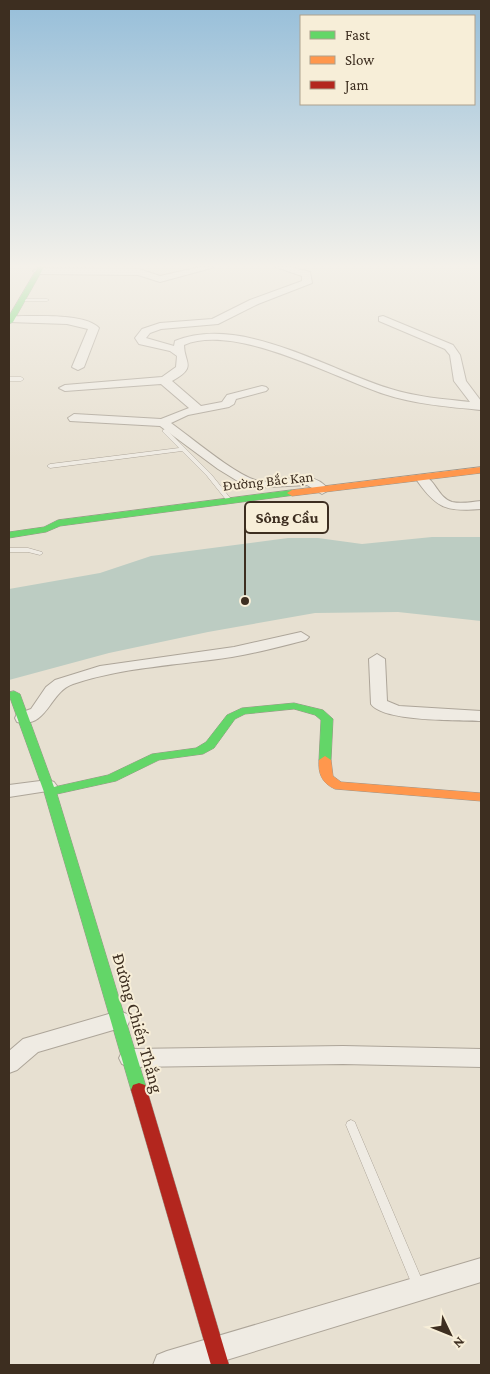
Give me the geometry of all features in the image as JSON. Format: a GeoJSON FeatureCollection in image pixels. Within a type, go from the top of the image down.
{"type":"FeatureCollection","features":[{"type":"Feature","properties":{"kind":"main road","name":"Đường Bắc Kạn"},"geometry":{"type":"LineString","coordinates":[[9,535],[46,529],[58,523],[229,500],[422,479],[481,470]]}},
{"type":"Feature","properties":{"kind":"main road","name":"Đường Bắc Kạn"},"geometry":{"type":"LineString","coordinates":[[9,525],[46,520],[58,523]]}},
{"type":"Feature","properties":{"kind":"main road","name":"Đường Chiến Thắng"},"geometry":{"type":"LineString","coordinates":[[14,694],[49,789],[218,1359]]}},
{"type":"Feature","properties":{"kind":"main road"},"geometry":{"type":"LineString","coordinates":[[49,789],[112,778],[156,757],[199,751],[210,745],[231,717],[242,710],[294,706],[319,712],[327,719],[324,775],[329,782],[339,786],[481,797]]}},
{"type":"Feature","properties":{"kind":"street"},"geometry":{"type":"LineString","coordinates":[[78,367],[93,331]]}},
{"type":"Feature","properties":{"kind":"street"},"geometry":{"type":"LineString","coordinates":[[146,331],[140,338],[143,342],[179,351]]}},
{"type":"Feature","properties":{"kind":"street"},"geometry":{"type":"LineString","coordinates":[[411,331],[450,347],[455,355],[460,381],[480,407]]}},
{"type":"Feature","properties":{"kind":"street"},"geometry":{"type":"LineString","coordinates":[[66,388],[164,380],[182,369],[185,362],[179,351],[179,343],[190,338],[223,338],[284,351],[389,392],[438,402],[480,407]]}},
{"type":"Feature","properties":{"kind":"street"},"geometry":{"type":"LineString","coordinates":[[164,380],[199,410]]}},
{"type":"Feature","properties":{"kind":"street"},"geometry":{"type":"LineString","coordinates":[[164,427],[185,412],[225,404],[230,402],[231,397],[262,389]]}},
{"type":"Feature","properties":{"kind":"street"},"geometry":{"type":"LineString","coordinates":[[74,418],[164,427],[254,485],[310,481],[322,490]]}},
{"type":"Feature","properties":{"kind":"street"},"geometry":{"type":"LineString","coordinates":[[422,479],[440,502],[456,507],[481,505]]}},
{"type":"Feature","properties":{"kind":"street"},"geometry":{"type":"LineString","coordinates":[[23,718],[37,713],[52,690],[61,683],[73,678],[106,669],[219,654],[301,637]]}},
{"type":"Feature","properties":{"kind":"street"},"geometry":{"type":"LineString","coordinates":[[377,660],[379,704],[396,711],[481,716]]}},
{"type":"Feature","properties":{"kind":"street"},"geometry":{"type":"LineString","coordinates":[[9,791],[49,789]]}},
{"type":"Feature","properties":{"kind":"street"},"geometry":{"type":"LineString","coordinates":[[9,1064],[31,1045],[119,1020]]}},
{"type":"Feature","properties":{"kind":"street"},"geometry":{"type":"LineString","coordinates":[[130,1058],[343,1056],[481,1058]]}},
{"type":"Feature","properties":{"kind":"street"},"geometry":{"type":"LineString","coordinates":[[167,1365],[218,1359],[420,1289],[481,1270]]}},
{"type":"Feature","properties":{"kind":"lane"},"geometry":{"type":"LineString","coordinates":[[9,379],[21,379]]}},
{"type":"Feature","properties":{"kind":"lane"},"geometry":{"type":"LineString","coordinates":[[164,427],[209,475],[229,500]]}},
{"type":"Feature","properties":{"kind":"lane"},"geometry":{"type":"LineString","coordinates":[[50,466],[183,449]]}},
{"type":"Feature","properties":{"kind":"lane"},"geometry":{"type":"LineString","coordinates":[[9,550],[28,550],[40,553]]}},
{"type":"Feature","properties":{"kind":"lane"},"geometry":{"type":"LineString","coordinates":[[351,1125],[420,1289]]}},
{"type":"Feature","properties":{"kind":"shaded area"},"geometry":{"type":"Polygon","coordinates":[[[432,537],[481,537],[481,621],[398,612],[315,613],[208,632],[109,653],[9,680],[9,589],[100,573],[151,556],[288,538],[318,538],[362,544],[432,537]]]}},
{"type":"Feature","properties":{"kind":"traffic: fast"},"geometry":{"type":"LineString","coordinates":[[9,535],[46,529],[58,523],[292,493]]}},
{"type":"Feature","properties":{"kind":"traffic: fast"},"geometry":{"type":"LineString","coordinates":[[14,694],[50,792],[139,1090]]}},
{"type":"Feature","properties":{"kind":"traffic: fast"},"geometry":{"type":"LineString","coordinates":[[50,792],[112,778],[156,757],[199,751],[210,745],[231,717],[242,711],[294,706],[319,712],[327,719],[325,760]]}},
{"type":"Feature","properties":{"kind":"traffic: slow"},"geometry":{"type":"LineString","coordinates":[[292,493],[481,470]]}},
{"type":"Feature","properties":{"kind":"traffic: slow"},"geometry":{"type":"LineString","coordinates":[[325,760],[326,776],[339,786],[481,797]]}},
{"type":"Feature","properties":{"kind":"traffic: jam"},"geometry":{"type":"LineString","coordinates":[[139,1090],[220,1365]]}},
{"type":"Feature","properties":{"kind":"place","name":"Sông Cầu"},"geometry":{"type":"Point","coordinates":[245,601]}}]}
